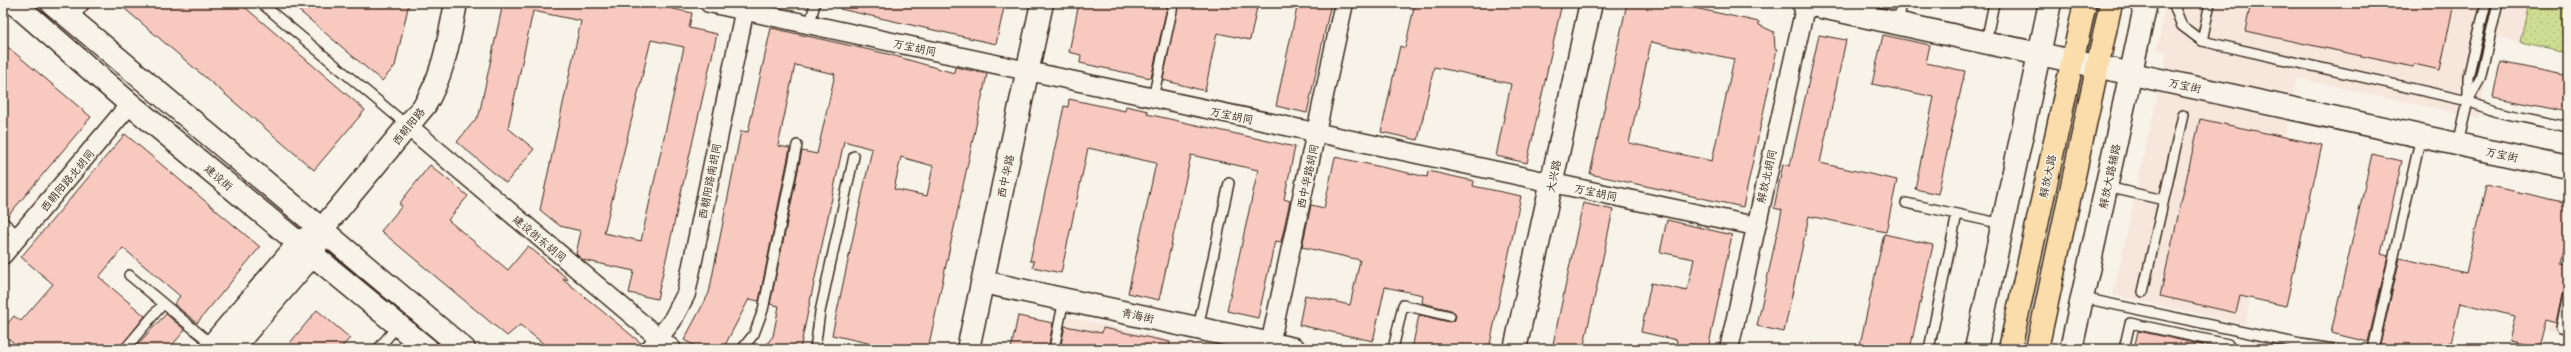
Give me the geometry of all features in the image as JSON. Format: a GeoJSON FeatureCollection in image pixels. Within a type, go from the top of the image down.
{"type":"FeatureCollection","features":[{"type":"Feature","properties":{"kind":"main road","name":"解放大路"},"geometry":{"type":"LineString","coordinates":[[2010,349],[2085,3]]}},
{"type":"Feature","properties":{"kind":"main road"},"geometry":{"type":"LineString","coordinates":[[2037,349],[2111,3]]}},
{"type":"Feature","properties":{"kind":"street","name":"建设街"},"geometry":{"type":"LineString","coordinates":[[14,3],[130,104],[306,248],[426,349]]}},
{"type":"Feature","properties":{"kind":"street"},"geometry":{"type":"LineString","coordinates":[[52,3],[74,10],[322,229],[464,349]]}},
{"type":"Feature","properties":{"kind":"street","name":"西朝阳路"},"geometry":{"type":"LineString","coordinates":[[218,348],[306,248],[425,105],[437,85],[456,3]]}},
{"type":"Feature","properties":{"kind":"street","name":"万宝胡同"},"geometry":{"type":"LineString","coordinates":[[709,3],[745,7],[810,25],[1755,226]]}},
{"type":"Feature","properties":{"kind":"street","name":"西中华路"},"geometry":{"type":"LineString","coordinates":[[968,349],[1042,3]]}},
{"type":"Feature","properties":{"kind":"street","name":"西中华路胡同"},"geometry":{"type":"LineString","coordinates":[[1269,346],[1344,3]]}},
{"type":"Feature","properties":{"kind":"street","name":"大兴路"},"geometry":{"type":"LineString","coordinates":[[1516,349],[1591,3]]}},
{"type":"Feature","properties":{"kind":"street","name":"万宝街"},"geometry":{"type":"LineString","coordinates":[[1805,3],[1900,13],[1986,42],[2568,168]]}},
{"type":"Feature","properties":{"kind":"street","name":"解放北胡同"},"geometry":{"type":"LineString","coordinates":[[1729,349],[1805,3]]}},
{"type":"Feature","properties":{"kind":"street"},"geometry":{"type":"LineString","coordinates":[[1976,349],[2050,3]]}},
{"type":"Feature","properties":{"kind":"street","name":"解放大路辅路"},"geometry":{"type":"LineString","coordinates":[[2071,349],[2146,3]]}},
{"type":"Feature","properties":{"kind":"street","name":"西朝阳路南胡同"},"geometry":{"type":"LineString","coordinates":[[660,345],[686,294],[745,7]]}},
{"type":"Feature","properties":{"kind":"street","name":"西朝阳路北胡同"},"geometry":{"type":"LineString","coordinates":[[3,255],[130,104]]}},
{"type":"Feature","properties":{"kind":"street","name":"建设街东胡同"},"geometry":{"type":"LineString","coordinates":[[408,126],[660,345]]}},
{"type":"Feature","properties":{"kind":"street","name":"青海街"},"geometry":{"type":"LineString","coordinates":[[983,282],[1198,328],[1269,346],[1294,349]]}},
{"type":"Feature","properties":{"kind":"lane"},"geometry":{"type":"LineString","coordinates":[[260,3],[408,126]]}},
{"type":"Feature","properties":{"kind":"lane"},"geometry":{"type":"LineString","coordinates":[[810,25],[815,3]]}},
{"type":"Feature","properties":{"kind":"lane"},"geometry":{"type":"LineString","coordinates":[[1986,42],[1994,3]]}},
{"type":"Feature","properties":{"kind":"lane"},"geometry":{"type":"LineString","coordinates":[[2173,3],[2182,26],[2202,41],[2468,101],[2493,111],[2568,127]]}},
{"type":"Feature","properties":{"kind":"lane"},"geometry":{"type":"LineString","coordinates":[[2202,41],[2210,3]]}},
{"type":"Feature","properties":{"kind":"lane"},"geometry":{"type":"LineString","coordinates":[[2458,144],[2468,101],[2468,76],[2486,3]]}},
{"type":"Feature","properties":{"kind":"lane"},"geometry":{"type":"LineString","coordinates":[[2468,101],[2480,79],[2498,3]]}},
{"type":"Feature","properties":{"kind":"lane"},"geometry":{"type":"LineString","coordinates":[[1153,98],[1173,6]]}},
{"type":"Feature","properties":{"kind":"lane"},"geometry":{"type":"LineString","coordinates":[[2143,292],[2183,115]]}},
{"type":"Feature","properties":{"kind":"lane"},"geometry":{"type":"LineString","coordinates":[[2373,349],[2420,136]]}},
{"type":"Feature","properties":{"kind":"lane"},"geometry":{"type":"LineString","coordinates":[[742,349],[754,334],[763,310],[797,145]]}},
{"type":"Feature","properties":{"kind":"lane"},"geometry":{"type":"LineString","coordinates":[[815,349],[820,312],[854,156]]}},
{"type":"Feature","properties":{"kind":"lane"},"geometry":{"type":"LineString","coordinates":[[1198,328],[1229,183]]}},
{"type":"Feature","properties":{"kind":"lane"},"geometry":{"type":"LineString","coordinates":[[2107,187],[2164,200]]}},
{"type":"Feature","properties":{"kind":"lane"},"geometry":{"type":"LineString","coordinates":[[1906,203],[2003,224]]}},
{"type":"Feature","properties":{"kind":"lane"},"geometry":{"type":"LineString","coordinates":[[1928,349],[1958,214]]}},
{"type":"Feature","properties":{"kind":"lane"},"geometry":{"type":"LineString","coordinates":[[3,222],[19,236]]}},
{"type":"Feature","properties":{"kind":"lane"},"geometry":{"type":"LineString","coordinates":[[129,275],[218,348]]}},
{"type":"Feature","properties":{"kind":"lane"},"geometry":{"type":"LineString","coordinates":[[2568,294],[2561,328],[2568,330]]}},
{"type":"Feature","properties":{"kind":"lane"},"geometry":{"type":"LineString","coordinates":[[2083,298],[2301,347],[2334,349]]}},
{"type":"Feature","properties":{"kind":"lane"},"geometry":{"type":"LineString","coordinates":[[1054,349],[1064,299]]}},
{"type":"Feature","properties":{"kind":"lane"},"geometry":{"type":"LineString","coordinates":[[125,349],[163,304]]}},
{"type":"Feature","properties":{"kind":"lane"},"geometry":{"type":"LineString","coordinates":[[1393,349],[1403,305],[1450,316]]}},
{"type":"Feature","properties":{"kind":"lane"},"geometry":{"type":"LineString","coordinates":[[2124,349],[2130,323],[2228,344],[2227,349]]}},
{"type":"Feature","properties":{"kind":"lane"},"geometry":{"type":"LineString","coordinates":[[378,349],[398,325]]}},
{"type":"Feature","properties":{"kind":"shaded area"},"geometry":{"type":"Polygon","coordinates":[[[2166,3],[2529,3],[2520,42],[2496,38],[2478,118],[2297,78],[2245,324],[2113,295],[2167,52],[2157,49],[2166,3]]]}},
{"type":"Feature","properties":{"kind":"shaded area"},"geometry":{"type":"Polygon","coordinates":[[[2568,239],[2568,349],[2561,349],[2564,335],[2547,331],[2568,239]]]}},
{"type":"Feature","properties":{"kind":"shaded area"},"geometry":{"type":"Polygon","coordinates":[[[1068,317],[1216,349],[1061,349],[1068,317]]]}},
{"type":"Feature","properties":{"kind":"green space"},"geometry":{"type":"Polygon","coordinates":[[[2529,3],[2568,3],[2568,52],[2520,42],[2529,3]]]}},
{"type":"Feature","properties":{"kind":"building"},"geometry":{"type":"Polygon","coordinates":[[[118,3],[240,3],[365,110],[314,170],[118,3]]]}},
{"type":"Feature","properties":{"kind":"building"},"geometry":{"type":"Polygon","coordinates":[[[290,3],[409,3],[395,66],[382,81],[290,3]]]}},
{"type":"Feature","properties":{"kind":"building"},"geometry":{"type":"Polygon","coordinates":[[[503,3],[647,3],[692,13],[689,28],[717,34],[657,299],[629,293],[634,271],[583,260],[576,254],[581,231],[560,226],[540,210],[581,21],[533,11],[508,128],[534,149],[506,183],[457,142],[479,115],[503,3]],[[651,40],[604,233],[641,241],[684,47],[651,40]]]}},
{"type":"Feature","properties":{"kind":"building"},"geometry":{"type":"Polygon","coordinates":[[[840,3],[1005,3],[996,44],[840,9],[840,3]]]}},
{"type":"Feature","properties":{"kind":"building"},"geometry":{"type":"Polygon","coordinates":[[[1079,3],[1168,3],[1151,78],[1080,63],[1081,55],[1069,52],[1079,3]]]}},
{"type":"Feature","properties":{"kind":"building"},"geometry":{"type":"Polygon","coordinates":[[[1178,3],[1258,3],[1250,40],[1217,33],[1205,91],[1163,80],[1178,3]]]}},
{"type":"Feature","properties":{"kind":"building"},"geometry":{"type":"Polygon","coordinates":[[[1298,3],[1331,3],[1307,113],[1276,106],[1298,3]]]}},
{"type":"Feature","properties":{"kind":"building"},"geometry":{"type":"Polygon","coordinates":[[[1415,3],[1562,3],[1527,163],[1496,156],[1511,84],[1459,72],[1434,67],[1418,140],[1381,132],[1400,46],[1405,48],[1415,3]]]}},
{"type":"Feature","properties":{"kind":"building"},"geometry":{"type":"Polygon","coordinates":[[[1627,3],[1672,3],[1759,22],[1759,25],[1774,32],[1775,49],[1777,49],[1743,207],[1590,174],[1627,3]],[[1651,42],[1629,143],[1712,161],[1734,59],[1651,42]]]}},
{"type":"Feature","properties":{"kind":"building"},"geometry":{"type":"Polygon","coordinates":[[[2251,3],[2454,3],[2440,70],[2414,64],[2413,67],[2245,31],[2251,3]]]}},
{"type":"Feature","properties":{"kind":"building"},"geometry":{"type":"Polygon","coordinates":[[[771,28],[888,54],[954,73],[955,67],[987,74],[928,349],[866,349],[868,343],[832,335],[872,149],[844,141],[800,349],[763,349],[773,336],[779,306],[770,304],[802,151],[817,154],[835,74],[795,65],[778,146],[790,148],[759,301],[749,299],[723,349],[701,349],[684,340],[709,293],[741,131],[748,132],[771,28]],[[901,157],[894,189],[927,196],[933,166],[901,157]]]}},
{"type":"Feature","properties":{"kind":"building"},"geometry":{"type":"Polygon","coordinates":[[[1819,35],[1846,40],[1820,163],[1897,180],[1886,232],[1809,216],[1784,332],[1757,326],[1782,210],[1774,208],[1783,164],[1790,166],[1819,35]]]}},
{"type":"Feature","properties":{"kind":"building"},"geometry":{"type":"Polygon","coordinates":[[[1883,35],[1930,45],[1926,63],[1965,71],[1938,194],[1915,189],[1934,97],[1872,84],[1883,35]]]}},
{"type":"Feature","properties":{"kind":"building"},"geometry":{"type":"Polygon","coordinates":[[[3,43],[91,117],[7,217],[3,216],[3,43]]]}},
{"type":"Feature","properties":{"kind":"building"},"geometry":{"type":"Polygon","coordinates":[[[2500,62],[2568,76],[2568,112],[2493,97],[2500,62]]]}},
{"type":"Feature","properties":{"kind":"building"},"geometry":{"type":"Polygon","coordinates":[[[1069,99],[1125,111],[1126,106],[1148,111],[1147,114],[1295,147],[1284,199],[1290,201],[1281,242],[1275,241],[1258,318],[1227,311],[1258,170],[1191,155],[1159,300],[1128,293],[1156,163],[1088,148],[1061,273],[1033,267],[1034,261],[1030,261],[1064,106],[1068,107],[1069,99]]]}},
{"type":"Feature","properties":{"kind":"building"},"geometry":{"type":"Polygon","coordinates":[[[2200,119],[2322,145],[2286,306],[2240,296],[2236,313],[2160,296],[2200,119]]]}},
{"type":"Feature","properties":{"kind":"building"},"geometry":{"type":"Polygon","coordinates":[[[125,134],[260,247],[197,323],[174,304],[180,296],[123,248],[99,277],[145,316],[119,349],[21,349],[3,334],[3,329],[14,316],[21,321],[53,284],[21,257],[125,134]]]}},
{"type":"Feature","properties":{"kind":"building"},"geometry":{"type":"Polygon","coordinates":[[[2372,154],[2402,161],[2381,254],[2388,256],[2368,342],[2331,333],[2372,154]]]}},
{"type":"Feature","properties":{"kind":"building"},"geometry":{"type":"Polygon","coordinates":[[[1335,157],[1427,177],[1428,171],[1474,181],[1473,186],[1521,196],[1489,349],[1412,349],[1419,315],[1449,322],[1455,320],[1456,314],[1451,310],[1422,303],[1423,295],[1385,287],[1373,341],[1299,325],[1305,295],[1350,305],[1360,260],[1302,247],[1311,205],[1324,208],[1335,157]]]}},
{"type":"Feature","properties":{"kind":"building"},"geometry":{"type":"Polygon","coordinates":[[[430,165],[468,196],[448,220],[508,270],[528,246],[569,280],[562,278],[641,343],[640,349],[550,349],[520,325],[507,336],[381,231],[402,206],[399,204],[430,165]]]}},
{"type":"Feature","properties":{"kind":"building"},"geometry":{"type":"Polygon","coordinates":[[[2486,185],[2568,203],[2568,227],[2560,264],[2568,265],[2568,288],[2562,293],[2556,323],[2546,320],[2539,347],[2509,341],[2515,316],[2460,303],[2451,343],[2449,342],[2447,349],[2382,349],[2382,345],[2380,344],[2400,258],[2466,273],[2486,185]]]}},
{"type":"Feature","properties":{"kind":"building"},"geometry":{"type":"Polygon","coordinates":[[[1583,203],[1613,210],[1595,295],[1583,349],[1552,349],[1583,203]]]}},
{"type":"Feature","properties":{"kind":"building"},"geometry":{"type":"Polygon","coordinates":[[[1667,220],[1732,235],[1708,349],[1675,349],[1677,340],[1641,332],[1651,283],[1687,291],[1694,259],[1660,252],[1667,220]]]}},
{"type":"Feature","properties":{"kind":"building"},"geometry":{"type":"Polygon","coordinates":[[[1884,234],[1933,245],[1910,349],[1859,349],[1884,234]]]}},
{"type":"Feature","properties":{"kind":"building"},"geometry":{"type":"Polygon","coordinates":[[[317,310],[350,338],[340,349],[285,349],[317,310]]]}},
{"type":"Feature","properties":{"kind":"building"},"geometry":{"type":"Polygon","coordinates":[[[166,314],[185,330],[169,349],[133,349],[166,314]]]}},
{"type":"Feature","properties":{"kind":"building"},"geometry":{"type":"Polygon","coordinates":[[[1018,316],[1053,323],[1048,349],[1011,349],[1018,316]]]}},
{"type":"Feature","properties":{"kind":"building"},"geometry":{"type":"Polygon","coordinates":[[[1065,326],[1102,333],[1103,328],[1170,342],[1169,349],[1060,349],[1065,326]]]}},
{"type":"Feature","properties":{"kind":"building"},"geometry":{"type":"Polygon","coordinates":[[[2138,331],[2203,345],[2202,349],[2134,349],[2138,331]]]}}]}
